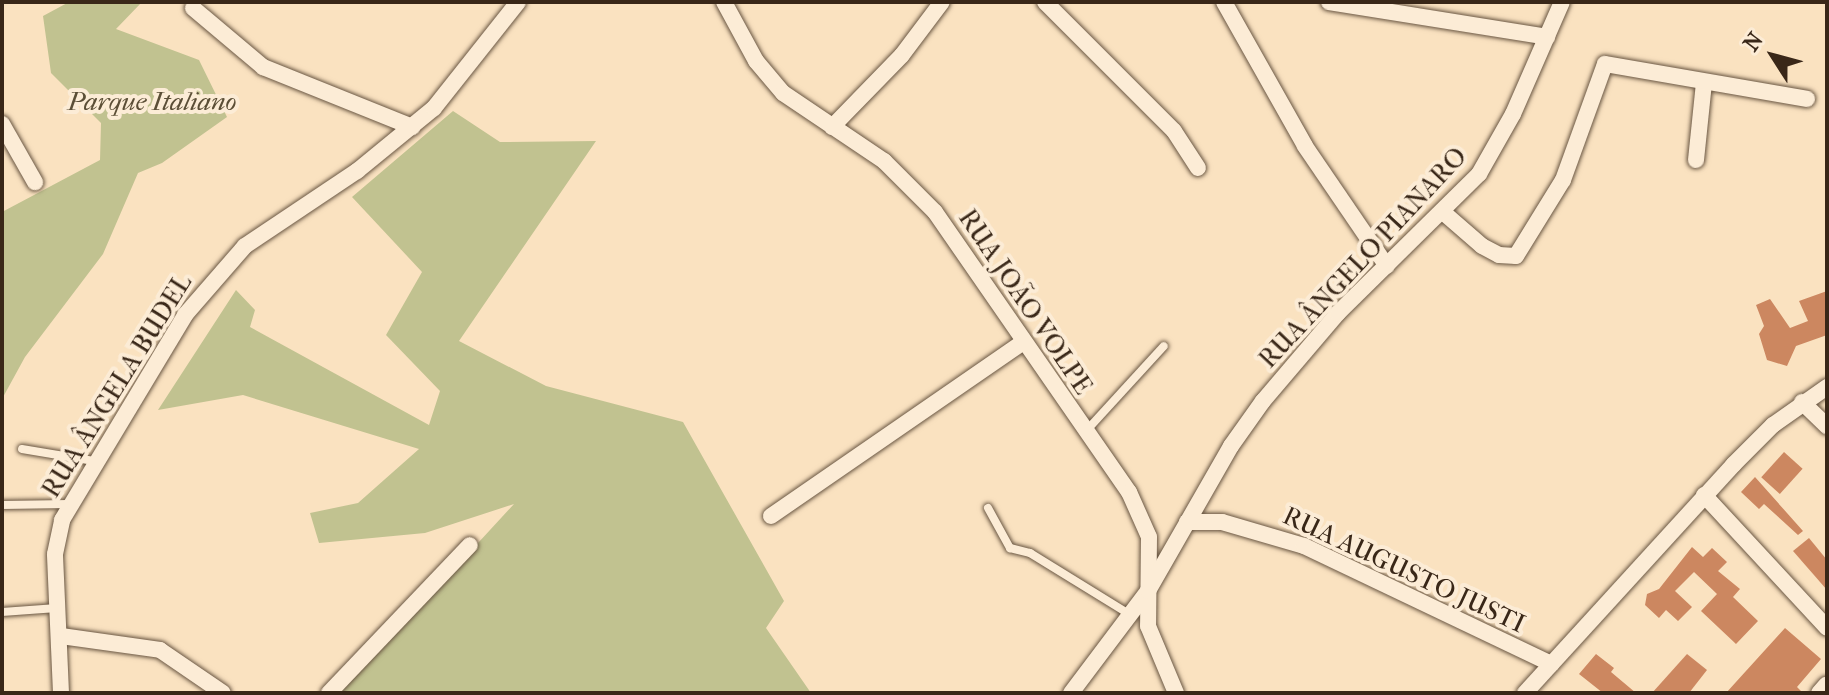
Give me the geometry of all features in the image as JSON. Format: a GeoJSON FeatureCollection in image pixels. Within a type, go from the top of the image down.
{"type":"FeatureCollection","features":[{"type":"Feature","properties":{"kind":"street","name":"RUA ÂNGELA BUDEL"},"geometry":{"type":"LineString","coordinates":[[61,693],[61,636],[55,554],[69,504],[185,315],[226,263],[412,127],[467,71],[518,2]]}},
{"type":"Feature","properties":{"kind":"street","name":"RUA JOÃO VOLPE"},"geometry":{"type":"LineString","coordinates":[[724,2],[769,78],[918,191],[1146,521],[1151,551],[1148,591],[1152,643],[1176,693]]}},
{"type":"Feature","properties":{"kind":"street"},"geometry":{"type":"LineString","coordinates":[[832,127],[902,55],[942,2]]}},
{"type":"Feature","properties":{"kind":"street"},"geometry":{"type":"LineString","coordinates":[[1045,2],[1174,131],[1198,168]]}},
{"type":"Feature","properties":{"kind":"street"},"geometry":{"type":"LineString","coordinates":[[1224,2],[1305,146],[1387,266]]}},
{"type":"Feature","properties":{"kind":"street"},"geometry":{"type":"LineString","coordinates":[[1329,2],[1547,37]]}},
{"type":"Feature","properties":{"kind":"street","name":"RUA ÂNGELO PIANARO"},"geometry":{"type":"LineString","coordinates":[[1071,693],[1148,591],[1263,401],[1319,333],[1444,213],[1494,151],[1562,2]]}},
{"type":"Feature","properties":{"kind":"street"},"geometry":{"type":"LineString","coordinates":[[193,8],[263,67],[412,127]]}},
{"type":"Feature","properties":{"kind":"street"},"geometry":{"type":"LineString","coordinates":[[1444,213],[1482,246],[1499,255],[1516,256],[1563,180],[1605,64],[1807,99]]}},
{"type":"Feature","properties":{"kind":"street"},"geometry":{"type":"LineString","coordinates":[[1696,160],[1704,82]]}},
{"type":"Feature","properties":{"kind":"street"},"geometry":{"type":"LineString","coordinates":[[2,124],[35,182]]}},
{"type":"Feature","properties":{"kind":"street"},"geometry":{"type":"LineString","coordinates":[[771,516],[1022,343]]}},
{"type":"Feature","properties":{"kind":"street"},"geometry":{"type":"LineString","coordinates":[[1525,693],[1704,495],[1802,402],[1827,387]]}},
{"type":"Feature","properties":{"kind":"street"},"geometry":{"type":"LineString","coordinates":[[1802,402],[1827,426]]}},
{"type":"Feature","properties":{"kind":"street"},"geometry":{"type":"LineString","coordinates":[[1704,495],[1825,621]]}},
{"type":"Feature","properties":{"kind":"street","name":"RUA AUGUSTO JUSTI"},"geometry":{"type":"LineString","coordinates":[[1187,522],[1222,522],[1304,546],[1551,664]]}},
{"type":"Feature","properties":{"kind":"street"},"geometry":{"type":"LineString","coordinates":[[329,693],[470,545]]}},
{"type":"Feature","properties":{"kind":"street"},"geometry":{"type":"LineString","coordinates":[[61,636],[160,650],[194,668],[223,693]]}},
{"type":"Feature","properties":{"kind":"street"},"geometry":{"type":"LineString","coordinates":[[1819,693],[1826,685]]}},
{"type":"Feature","properties":{"kind":"lane"},"geometry":{"type":"LineString","coordinates":[[1085,432],[1164,346]]}},
{"type":"Feature","properties":{"kind":"lane"},"geometry":{"type":"LineString","coordinates":[[22,449],[94,461]]}},
{"type":"Feature","properties":{"kind":"lane"},"geometry":{"type":"LineString","coordinates":[[2,505],[69,504]]}},
{"type":"Feature","properties":{"kind":"lane"},"geometry":{"type":"LineString","coordinates":[[988,508],[1010,548],[1030,553],[1129,614]]}},
{"type":"Feature","properties":{"kind":"lane"},"geometry":{"type":"LineString","coordinates":[[2,612],[58,608]]}},
{"type":"Feature","properties":{"kind":"green space","name":"Parque Italiano"},"geometry":{"type":"Polygon","coordinates":[[[69,2],[142,2],[116,29],[199,60],[227,117],[162,163],[138,173],[103,254],[25,357],[2,399],[2,212],[100,160],[101,123],[51,73],[43,16],[69,2]]]}},
{"type":"Feature","properties":{"kind":"green space"},"geometry":{"type":"Polygon","coordinates":[[[453,111],[500,142],[596,141],[459,341],[546,386],[683,422],[784,601],[766,628],[811,693],[340,693],[514,504],[425,533],[319,543],[310,513],[358,503],[419,449],[243,395],[158,410],[236,290],[255,310],[250,327],[429,425],[440,391],[386,335],[422,272],[352,197],[453,111]]]}},
{"type":"Feature","properties":{"kind":"building"},"geometry":{"type":"Polygon","coordinates":[[[1827,291],[1827,335],[1796,346],[1787,366],[1767,360],[1759,334],[1764,326],[1756,305],[1770,299],[1790,328],[1808,321],[1799,301],[1827,291]]]}},
{"type":"Feature","properties":{"kind":"building"},"geometry":{"type":"Polygon","coordinates":[[[1784,452],[1803,469],[1780,494],[1761,477],[1784,452]]]}},
{"type":"Feature","properties":{"kind":"building"},"geometry":{"type":"Polygon","coordinates":[[[1755,477],[1803,531],[1798,535],[1764,504],[1759,509],[1741,492],[1755,477]]]}},
{"type":"Feature","properties":{"kind":"building"},"geometry":{"type":"Polygon","coordinates":[[[1809,538],[1827,560],[1827,590],[1793,551],[1809,538]]]}},
{"type":"Feature","properties":{"kind":"building"},"geometry":{"type":"Polygon","coordinates":[[[1692,547],[1703,557],[1712,548],[1727,562],[1718,571],[1740,589],[1733,597],[1758,621],[1736,644],[1701,611],[1717,594],[1694,572],[1675,591],[1692,607],[1678,621],[1666,610],[1659,618],[1645,605],[1647,594],[1659,589],[1692,547]]]}},
{"type":"Feature","properties":{"kind":"building"},"geometry":{"type":"Polygon","coordinates":[[[1785,628],[1821,659],[1797,687],[1803,693],[1726,693],[1785,628]]]}},
{"type":"Feature","properties":{"kind":"building"},"geometry":{"type":"Polygon","coordinates":[[[1596,654],[1614,668],[1611,672],[1636,693],[1603,693],[1579,674],[1596,654]]]}},
{"type":"Feature","properties":{"kind":"building"},"geometry":{"type":"Polygon","coordinates":[[[1687,654],[1707,670],[1689,693],[1652,693],[1687,654]]]}}]}
